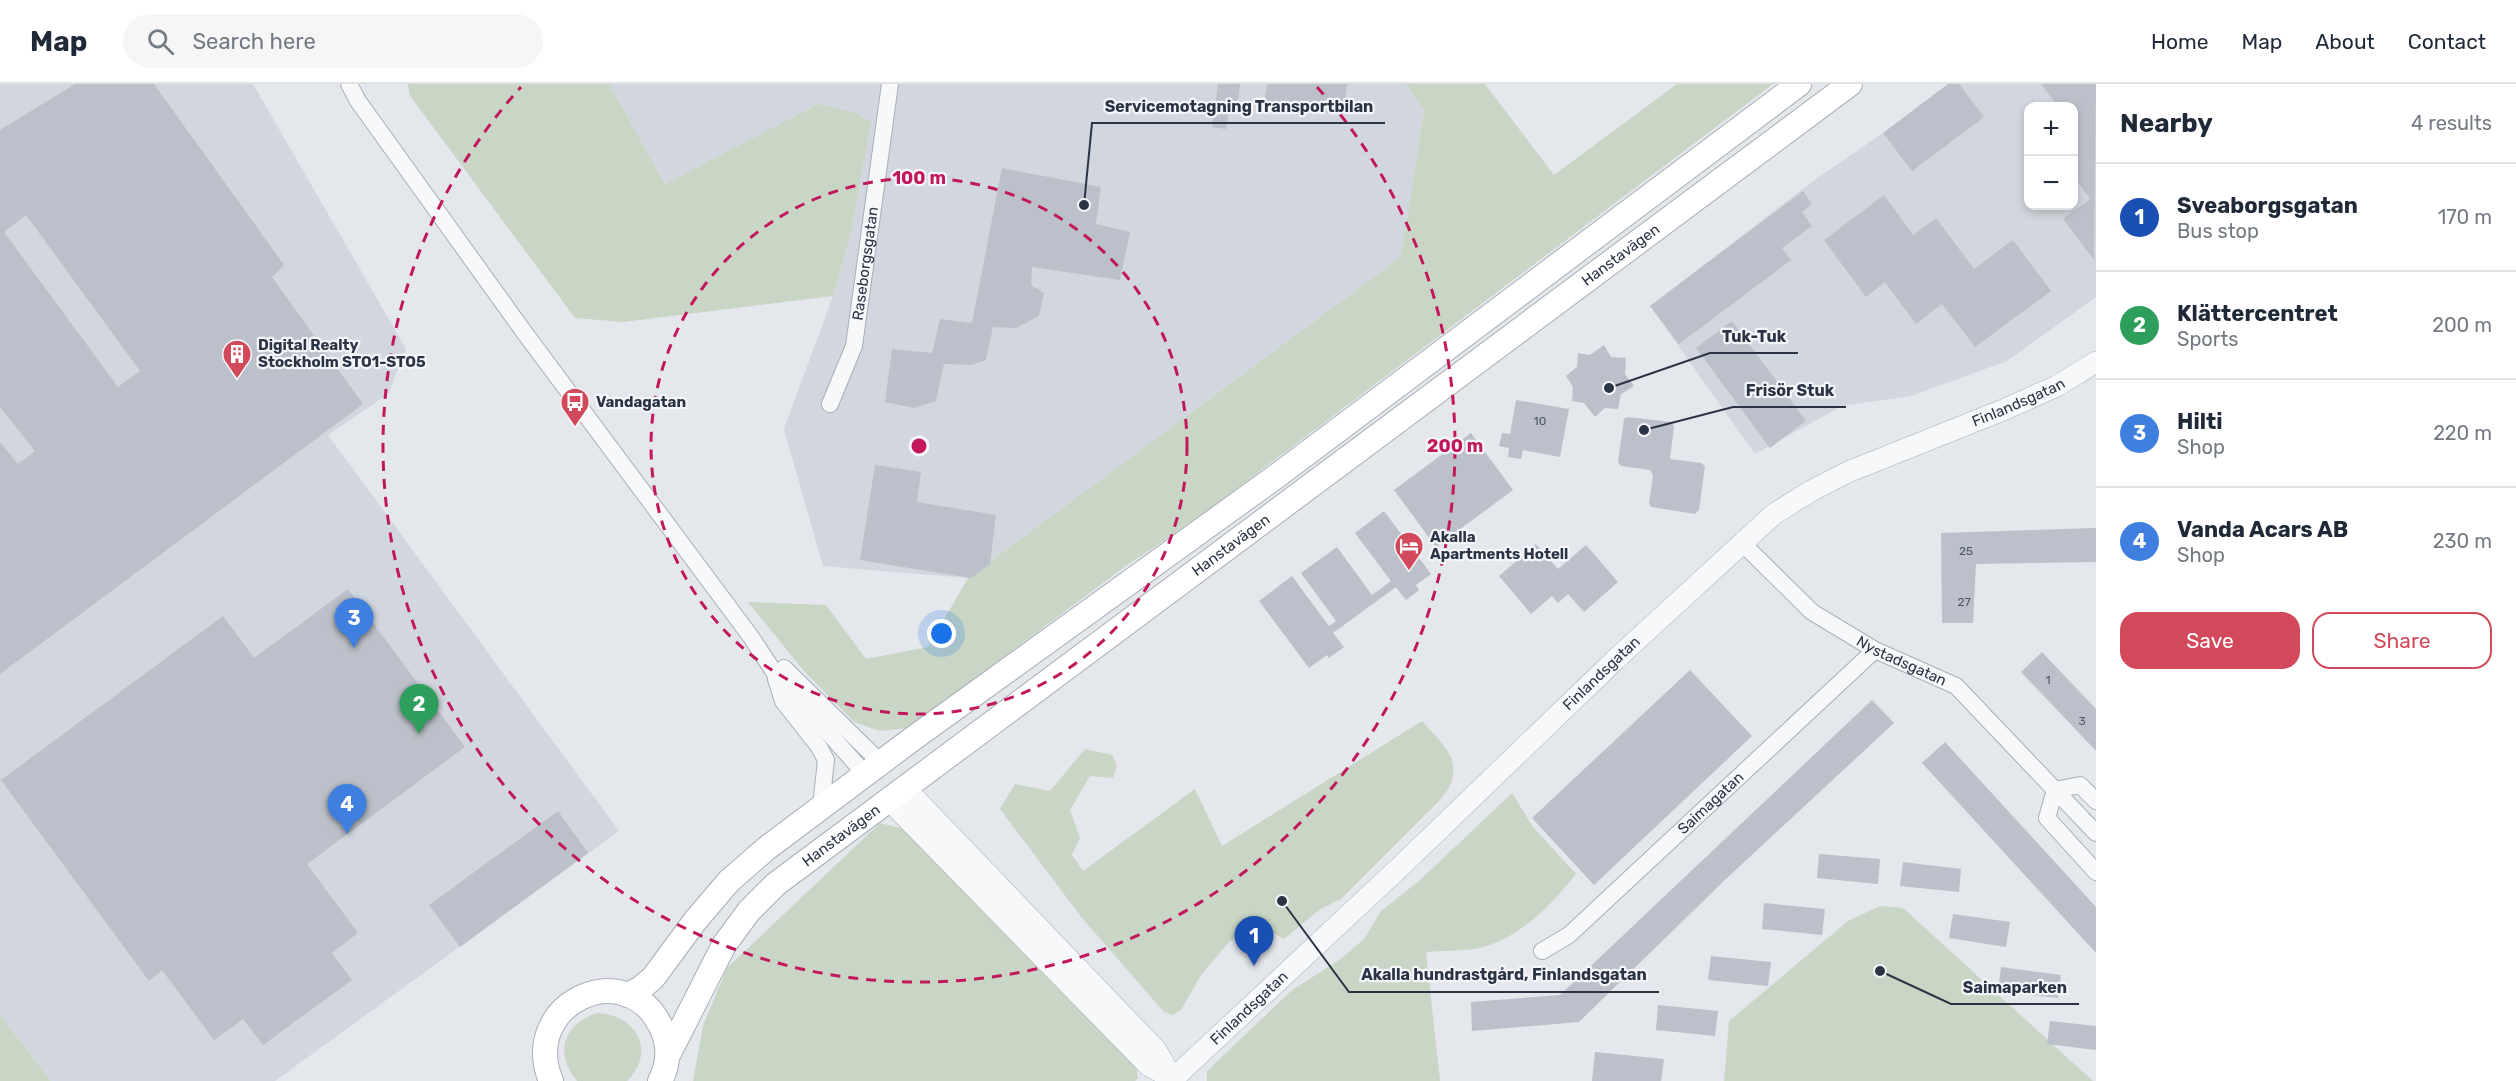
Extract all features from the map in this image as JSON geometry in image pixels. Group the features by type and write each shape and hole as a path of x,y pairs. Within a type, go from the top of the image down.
{"main road":[{"name":"Hanstavägen","path":"628,995 641,988 652,978 729,881 818,810 1278,475 1798,84"},
{"name":"Hanstavägen","path":"660,1081 665,1071 668,1055 685,1017 724,945 749,911 776,884 1850,84"},
{"path":"873,769 896,793"},
{"path":"551,1081 544,1055 552,1024 562,1010 576,999 593,993 610,991 628,995 644,1005 657,1018 665,1036 668,1055"},
{"path":"673,1081 685,1017"}],"street":[{"path":"349,84 358,101 518,324 751,637 774,672 873,769"},
{"name":"Raseborgsgatan","path":"830,404 854,346 890,84"},
{"name":"Finlandsgatan","path":"1173,1080 1774,514 1848,472 2036,396 2096,362"},
{"name":"Nystadsgatan","path":"1742,542 1812,612 1875,650 1956,686 2096,833"},
{"path":"751,637 873,769"},
{"name":"Saimagatan","path":"1542,951 1569,935 1875,650"},
{"path":"774,672 783,701 819,747 826,760 822,797 818,810"},
{"path":"2096,801 2080,785 2055,790 2047,818 2096,872"},
{"path":"896,793 1148,1065 1173,1080"}],"shaded area":[{"path":"0,84 253,84 406,349 388,394 328,435 619,831 275,1081 51,1081 0,1015"},
{"path":"609,84 1406,84 1424,110 1401,257 968,578 823,566 784,429 833,296 850,237 871,122 857,113 818,104 665,184"},
{"path":"1948,84 2096,84 2096,297 2007,361 1911,396 1842,406 1755,454 1650,306 1816,179 1886,131"}],"green space":[{"path":"408,84 609,84 665,184 818,104 857,113 871,122 850,237 833,296 623,322 575,318 410,96"},
{"path":"1406,84 1485,84 1554,175 1677,84 1773,84 1199,517 1123,568 908,728 880,731 854,722 804,671 748,602 826,605 866,659 928,647 968,578 1401,257 1424,110"},
{"path":"1422,721 1451,758 1453,777 1449,788 1440,800 1341,899 1319,910 1284,939 1268,930 1254,929 1230,941 1201,975 1181,1010 1173,1015 1164,1012 1082,918 1000,809 1015,784 1050,791 1085,749 1112,755 1117,766 1113,778 1090,776 1070,810 1080,838 1072,855 1083,871 1195,789 1222,846"},
{"path":"1512,793 1533,827 1576,874 1537,916 1501,940 1473,949 1426,952 1440,1081 1207,1081 1207,1071 1291,991 1342,958 1364,939 1381,911 1420,880"},
{"path":"880,823 903,829 1135,1061 1138,1078 1135,1081 693,1081 703,1026 727,968"},
{"path":"1880,906 1903,908 2093,1081 1724,1081 1729,1021 1848,921"},
{"path":"597,1013 611,1015 622,1020 632,1027 638,1036 641,1047 640,1058 636,1070 627,1081 577,1081 570,1070 564,1050 570,1032 576,1024"},
{"path":"0,1015 51,1081 0,1081"}],"building":[{"name":"Digital Realty Stockholm STO1-STO5","path":"75,84 154,84 284,265 272,277 363,404 0,674 0,442 18,464 35,451 0,407 0,130","holes":["26,215 140,371 118,387 4,232"]},
{"path":"1218,84 1240,84 1237,108 1230,106 1226,129 1212,127"},
{"path":"1267,84 1347,84 1343,115 1264,104"},
{"path":"1948,84 1959,84 1984,117 1912,171 1883,133"},
{"path":"2041,84 2096,84 2094,260 2063,219 2090,199 2078,182 2078,102 2055,102"},
{"path":"1002,168 1101,187 1096,224 1130,232 1120,280 1032,267 1031,285 1044,293 1039,316 1016,328 993,327 986,360 972,365 944,364 936,401 914,408 885,402 892,349 932,353 940,319 972,323"},
{"path":"1803,191 1812,204 1802,212 1812,226 1782,248 1791,260 1679,344 1650,306"},
{"path":"1884,195 1913,235 1936,218 1974,269 2013,240 2051,291 1975,347 1942,304 1916,324 1885,282 1866,297 1824,240"},
{"path":"1732,321 1806,421 1770,448 1696,348"},
{"path":"1604,345 1611,357 1626,358 1625,374 1634,386 1621,394 1618,409 1605,408 1595,417 1584,403 1572,401 1573,387 1566,376 1577,367 1578,353 1590,355"},
{"path":"1516,400 1569,409 1560,457 1523,450 1521,459 1508,457 1509,448 1499,446 1502,433 1510,434"},
{"path":"1627,417 1671,422 1674,426 1670,459 1701,463 1705,466 1699,510 1695,514 1651,507 1649,503 1653,475 1650,470 1621,466 1618,462 1624,419"},
{"path":"1471,433 1513,490 1436,547 1394,490"},
{"path":"875,465 921,472 917,502 996,515 990,564 971,578 860,560"},
{"path":"1384,511 1431,574 1416,585 1419,590 1406,600 1396,587 1333,633 1344,647 1329,658 1327,655 1309,668 1259,601 1292,576 1329,626 1336,621 1301,573 1337,547 1372,595 1391,581 1355,533"},
{"path":"2096,528 2096,562 1976,564 1973,623 1942,623 1941,533"},
{"path":"1536,544 1558,569 1586,545 1618,582 1584,612 1568,594 1558,603 1552,596 1531,614 1499,576"},
{"path":"348,589 465,747 307,864 358,933 332,953 352,980 263,1045 243,1019 214,1040 162,970 149,981 1,780 223,616 254,658"},
{"path":"2042,652 2096,709 2096,751 2021,672"},
{"path":"1690,670 1752,736 1594,885 1532,818"},
{"path":"1872,700 1894,723 1727,878 1579,1022 1472,1031 1471,1002 1560,995"},
{"path":"1945,742 2096,907 2096,953 1922,763"},
{"path":"558,811 588,853 460,947 429,905"},
{"path":"1819,854 1880,859 1878,884 1817,878"},
{"path":"1903,862 1961,869 1959,892 1900,886"},
{"path":"1764,903 1825,909 1822,935 1762,929"},
{"path":"1953,914 2010,922 2006,947 1949,938"},
{"path":"1711,956 1771,962 1768,986 1708,980"},
{"path":"2001,967 2061,975 2058,998 1998,991"},
{"path":"1658,1005 1718,1011 1715,1036 1656,1030"},
{"path":"2050,1021 2096,1026 2096,1050 2047,1044"},
{"path":"1595,1052 1664,1059 1661,1081 1592,1081"}],"place":[{"name":"Servicemotagning Transportbilan","path":"1084,205"},
{"name":"Digital Realty Stockholm STO1-STO5","path":"237,380"},
{"name":"Tuk-Tuk","path":"1609,388"},
{"name":"Vandagatan","path":"575,428"},
{"name":"Frisör Stuk","path":"1644,430"},
{"name":"Akalla Apartments Hotell","path":"1409,572"},
{"name":"Hilti","path":"354,648"},
{"name":"Klättercentret","path":"419,734"},
{"name":"Vanda Acars AB","path":"347,834"},
{"name":"Akalla hundrastgård, Finlandsgatan","path":"1282,901"},
{"name":"Sveaborgsgatan","path":"1254,966"},
{"name":"Saimaparken","path":"1880,971"}]}
